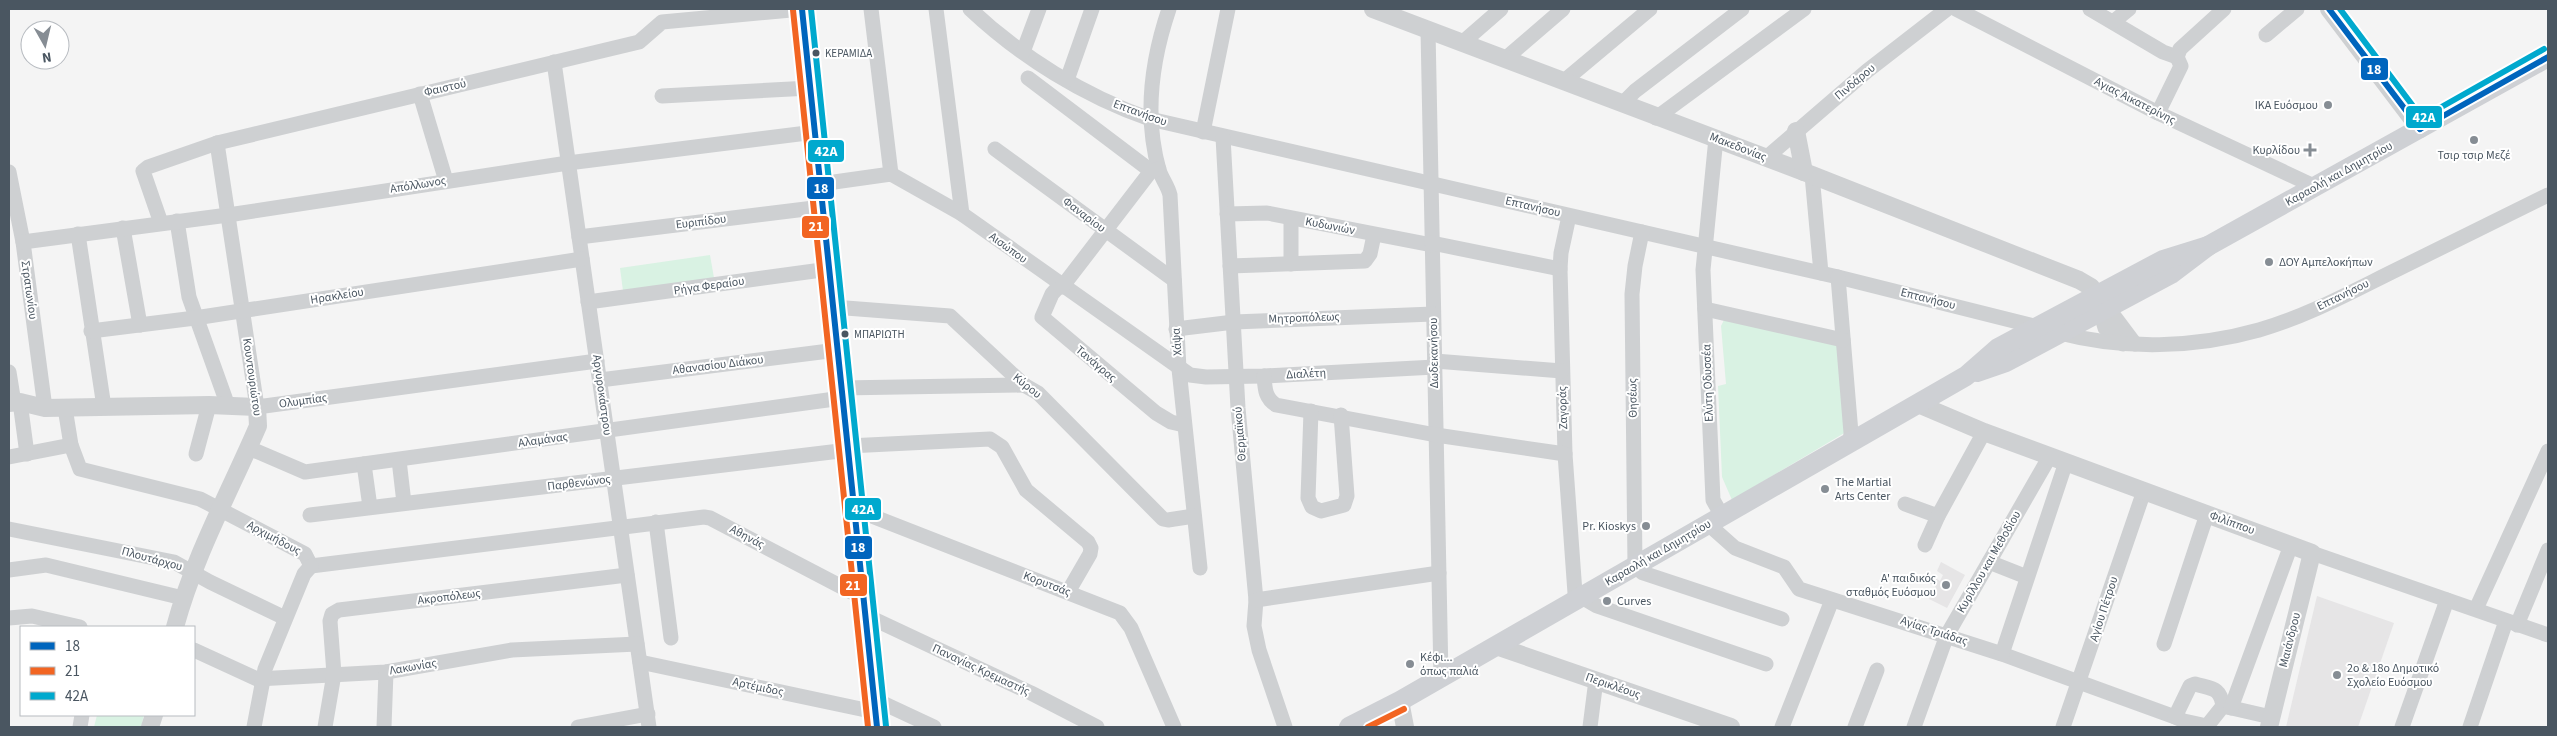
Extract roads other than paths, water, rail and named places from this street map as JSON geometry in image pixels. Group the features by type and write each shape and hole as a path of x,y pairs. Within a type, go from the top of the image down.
{"main road":[{"path":"802,9 875,713"},
{"name":"Καραολή και Δημητρίου","path":"1966,376 2006,362 2060,333 2163,260 2208,246 2548,57"},
{"name":"Καραολή και Δημητρίου","path":"1349,727 1400,701 1966,376 1998,348 2038,327 2102,305"}],"street":[{"name":"Φαιστού","path":"161,223 143,171 148,167 217,143 639,42 662,22 802,9"},
{"path":"820,184 890,174 871,9"},
{"path":"936,9 962,214"},
{"name":"Επτανήσου","path":"970,9 984,14 1023,52 1067,80 1150,119 1838,277 2091,341 2129,344 2184,343 2219,338 2278,323 2319,307 2547,198"},
{"path":"1023,52 1039,9"},
{"path":"1067,80 1092,9"},
{"name":"Χάψα","path":"1169,9 1157,50 1151,93 1150,119 1155,170 1170,195 1179,369 1200,568"},
{"path":"1203,132 1228,9"},
{"name":"Μακεδονίας","path":"1373,9 1394,12 1428,30 1623,103 1656,118 1716,138 2079,280 2091,287 2102,305"},
{"path":"1462,43 1501,9"},
{"path":"1505,59 1563,9"},
{"path":"1564,81 1650,9"},
{"path":"1623,103 1635,91 1742,9"},
{"path":"1656,118 1804,9"},
{"name":"Πινδάρου","path":"1766,158 1867,71 1947,9"},
{"name":"Αγιας Αικατερίνης","path":"1956,9 2158,113 2316,187"},
{"path":"2090,9 2163,52 2176,57 2181,66 2158,113"},
{"path":"2113,22 2129,9"},
{"path":"2176,57 2180,49 2224,9"},
{"path":"2266,35 2297,9"},
{"path":"2329,9 2420,129"},
{"name":"Δωδεκανήσου","path":"1428,30 1441,677"},
{"name":"Αργυροκάστρου","path":"554,62 648,721"},
{"path":"1028,78 1155,170"},
{"path":"662,96 810,88"},
{"path":"420,94 446,181"},
{"path":"1796,131 1808,174 1821,273"},
{"name":"Απόλλωνος","path":"23,242 228,215 568,163 815,132"},
{"name":"Θερμαϊκού","path":"1223,137 1236,377 1256,600 1254,626 1259,650 1285,727"},
{"name":"Ελύτη Οδυσσέα","path":"1715,520 1703,270 1716,138"},
{"name":"Κουντουριώτου","path":"175,626 183,598 220,509 259,424 217,143"},
{"name":"Φαναρίου","path":"995,149 1174,280"},
{"name":"Τανάγρας","path":"1155,170 1061,286 1052,294 1042,317 1156,413 1171,422 1184,426"},
{"name":"Στρατωνίου","path":"9,172 23,242 45,408"},
{"name":"Αισώπου","path":"890,174 962,214 1179,369"},
{"name":"Ευριπίδου","path":"579,237 822,207"},
{"name":"Κυδωνιών","path":"1227,214 1261,212 1560,269"},
{"name":"Ζαγοράς","path":"1569,216 1561,253 1560,269 1562,371 1572,578 1575,593 1580,598"},
{"path":"1291,219 1291,264"},
{"path":"177,221 189,297 228,406"},
{"path":"123,228 140,325"},
{"name":"Θησέως","path":"1636,566 1632,294 1642,232"},
{"path":"78,234 91,332 104,407"},
{"path":"1230,266 1365,260 1370,254 1374,234"},
{"name":"Ηρακλείου","path":"91,332 582,259"},
{"name":"Ρήγα Φεραίου","path":"588,302 829,269"},
{"path":"1838,277 1851,433 1850,443"},
{"path":"2102,305 2129,344"},
{"name":"Κύρου","path":"833,307 950,316 1024,385 1038,393 1163,519 1194,516"},
{"path":"1705,310 1843,340"},
{"name":"Μητροπόλεως","path":"1176,329 1234,322 1433,314"},
{"name":"Αθανασίου Διάκου","path":"600,380 837,350"},
{"name":"Ολυμπίας","path":"14,402 45,408 209,405 256,407 597,361"},
{"name":"Διαλέτη","path":"1179,369 1187,374 1200,377 1264,376 1435,364 1562,371"},
{"path":"9,372 14,402 27,454"},
{"path":"1264,376 1266,394 1270,401 1276,405 1341,415 1436,435 1565,454"},
{"name":"Αλαμάνας","path":"249,448 305,472 607,431 842,393 1024,385"},
{"name":"Φιλίππου","path":"1918,404 1984,432 2312,553 2476,609 2548,636"},
{"path":"196,454 209,405"},
{"name":"Αρχιμήδους","path":"65,408 71,445 77,465 83,470 195,497 306,554 311,566 620,526"},
{"path":"1311,411 1308,498 1312,507 1321,511 1344,505 1347,496 1341,415"},
{"path":"1925,545 1938,516 1984,432"},
{"name":"Παρθενώνος","path":"310,515 848,448 990,439 1002,447 1026,490 1088,542 1091,548 1090,554 1068,592"},
{"path":"9,457 71,445"},
{"path":"2476,609 2548,452"},
{"path":"2002,654 2028,577 2058,459"},
{"name":"Κυρίλλου και Μεθοδίου","path":"1914,727 1947,635 1989,562 2058,459"},
{"path":"398,460 404,504"},
{"path":"364,464 370,507"},
{"name":"Αγίου Πέτρου","path":"2063,727 2081,681 2144,491"},
{"path":"1905,504 1938,516"},
{"name":"Κορυτσάς","path":"854,509 1116,610 1126,618 1174,727"},
{"path":"2164,644 2207,514"},
{"name":"Αθηνάς","path":"620,526 710,518 864,606"},
{"name":"Αγίας Τριάδας","path":"1715,520 1735,548 1784,566 1799,589 1947,635 2081,681 2184,721 2207,726"},
{"path":"656,522 670,638"},
{"name":"Πλουτάρχου","path":"9,529 158,558 179,564 210,582 285,618"},
{"path":"2207,726 2227,707 2291,545"},
{"path":"2470,727 2512,623 2548,550"},
{"name":"Μαιάνδρου","path":"2270,722 2312,553"},
{"path":"1989,562 2028,577"},
{"path":"9,570 46,565 183,598"},
{"path":"254,727 263,679 285,618 304,574 311,566"},
{"path":"1636,566 1643,574 1782,619"},
{"path":"1256,600 1439,573"},
{"name":"Ακροπόλεως","path":"325,727 334,674 330,621 332,614 339,610 628,575"},
{"path":"1580,598 1598,606 1766,664"},
{"path":"1782,727 1832,600"},
{"path":"2402,727 2447,600"},
{"name":"Παναγίας Κρεμαστής","path":"864,606 1096,727"},
{"path":"9,618 32,616 76,626"},
{"name":"Λακωνίας","path":"195,650 253,678 263,679 386,672 512,650 637,644"},
{"name":"Περικλέους","path":"1496,646 1723,726"},
{"name":"Αρτέμιδος","path":"640,662 934,727"},
{"path":"1855,727 1877,670"},
{"path":"384,727 386,672"},
{"path":"1590,727 1596,680"},
{"path":"2175,717 2190,686 2195,684 2216,690 2227,707 2270,722"},
{"path":"1400,701 1405,727"},
{"path":"578,727 648,721"}],"place":[{"name":"ΚΕΡΑΜΙΔΑ","path":"816,53"},
{"name":"ΙΚΑ Ευόσμου","path":"2328,105"},
{"name":"Τσιρ τσιρ Μεζέ","path":"2474,140"},
{"name":"Κυρλίδου","path":"2310,150"},
{"name":"ΔΟΥ Αμπελοκήπων","path":"2269,262"},
{"name":"ΜΠΑΡΙΩΤΗ","path":"845,334"},
{"name":"The Martial Arts Center","path":"1825,489"},
{"name":"Pr. Kioskys","path":"1646,526"},
{"name":"Α' παιδικός σταθμός Ευόσμου","path":"1946,585"},
{"name":"Curves","path":"1607,601"},
{"name":"Κέφι... όπως παλιά","path":"1410,664"},
{"name":"2ο & 18ο Δημοτικό Σχολείο Ευόσμου","path":"2337,675"}]}
